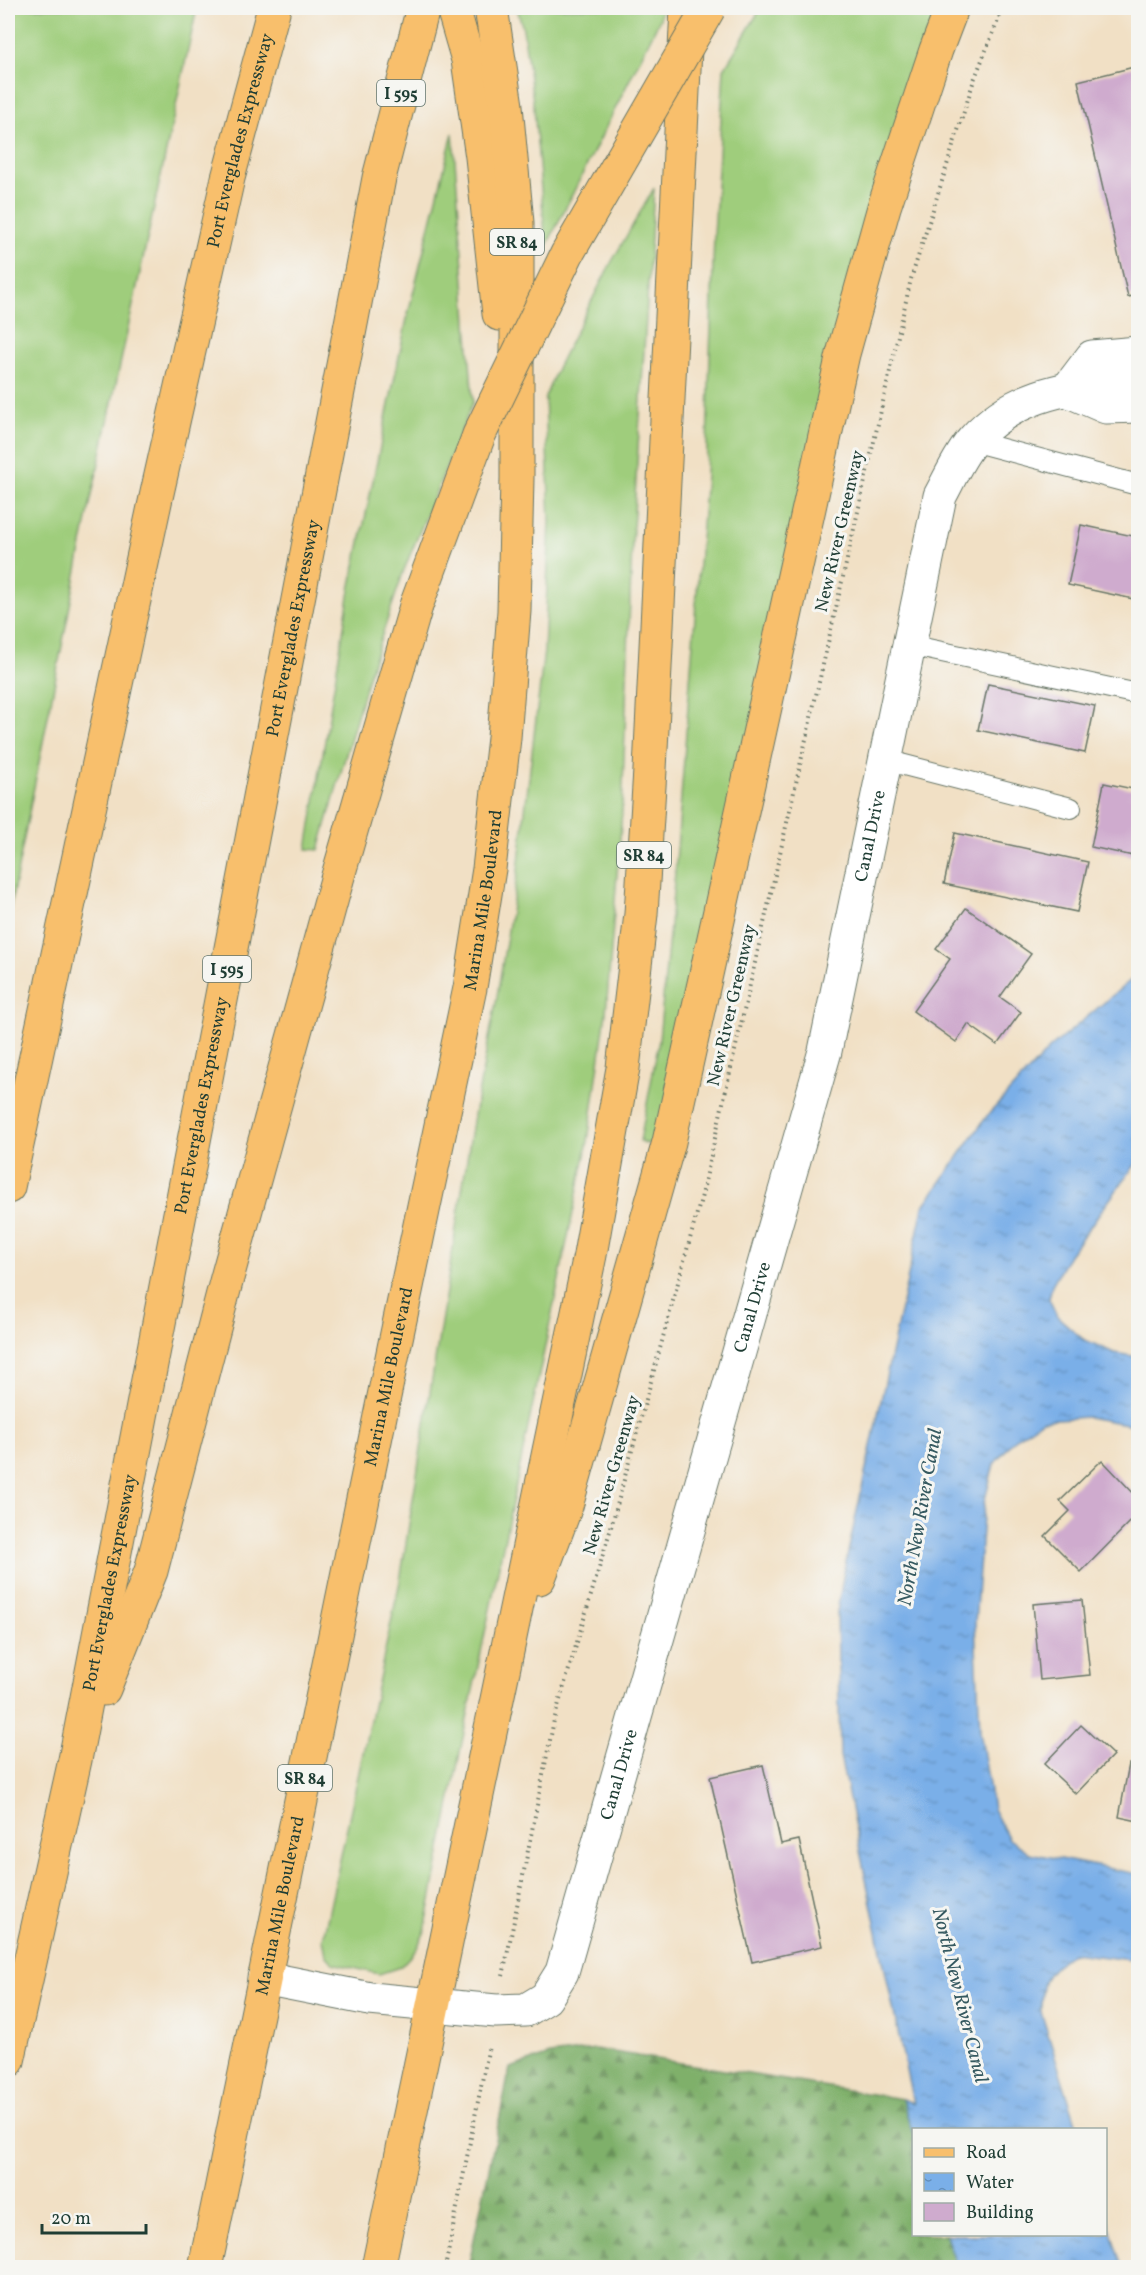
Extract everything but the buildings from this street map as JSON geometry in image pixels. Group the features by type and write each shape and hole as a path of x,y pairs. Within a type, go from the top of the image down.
{"main road":[{"name":"Port Everglades Expressway","path":"8,1187 162,469 228,178 274,8"},
{"name":"Port Everglades Expressway","path":"8,2061 75,1760 379,178 423,8"},
{"path":"453,8 468,60 482,156 517,478"},
{"name":"SR 84","path":"491,8 506,106 517,223 517,478"},
{"name":"SR 84","path":"378,2268 590,1255 623,1068 641,914 650,770 687,8"},
{"path":"75,1760 151,1571 230,1266 338,876 416,606 479,435 567,254 709,8"},
{"path":"499,1689 566,1506 669,1142 843,354 884,207 952,8"},
{"name":"Marina Mile Boulevard","path":"205,2268 396,1336 470,988 489,869 504,738 514,611 517,478"}],"street":[{"path":"1138,353 1092,357 1067,390 1106,407 1138,406"},
{"name":"Canal Drive","path":"264,1978 370,1999 496,2011 526,2010 546,1998 562,1972 825,1051 940,496 972,441 1003,412 1040,395 1138,378"}],"lane":[{"path":"972,441 1138,484"},
{"path":"909,645 1138,694"},
{"path":"885,760 1071,808"}],"path":[{"name":"New River Greenway","path":"445,2268 554,1720 610,1530 702,1195 911,279 974,80 1003,8"}],"green space":[{"path":"8,8 197,8 89,509 8,919"},
{"path":"517,8 661,8 660,19 546,247 534,108 523,29"},
{"path":"761,8 936,8 657,1147 640,1141 659,1040 676,862 706,475 714,236 724,69"},
{"path":"453,133 473,402 404,570 368,677 319,850 307,849 350,590 408,314"},
{"path":"654,188 632,545 622,812 606,1013 588,1141 460,1752 425,1931 416,1950 400,1967 379,1974 333,1963 326,1955 323,1939 400,1581 474,1115 518,870 544,651 550,521 545,397 558,366 611,263"},
{"path":"595,2049 902,2099 912,2131 912,2236 946,2236 957,2267 468,2268 510,2068 550,2055"}],"water":[{"name":"North New River Canal","path":"1138,974 1138,1161 1069,1255 1052,1285 1049,1299 1057,1316 1083,1339 1114,1353 1138,1357 1138,1426 1087,1417 1043,1420 1016,1438 994,1464 984,1503 975,1623 980,1731 993,1809 1009,1839 1029,1853 1138,1874 1138,1961 1072,1953 1046,1977 1042,1991 1041,2012 1078,2128 912,2128 912,2131 902,2099 913,2103 840,1756 837,1612 923,1207 987,1116 1050,1048"},
{"path":"1107,2218 1122,2267 957,2267 946,2236 1107,2236"}]}
